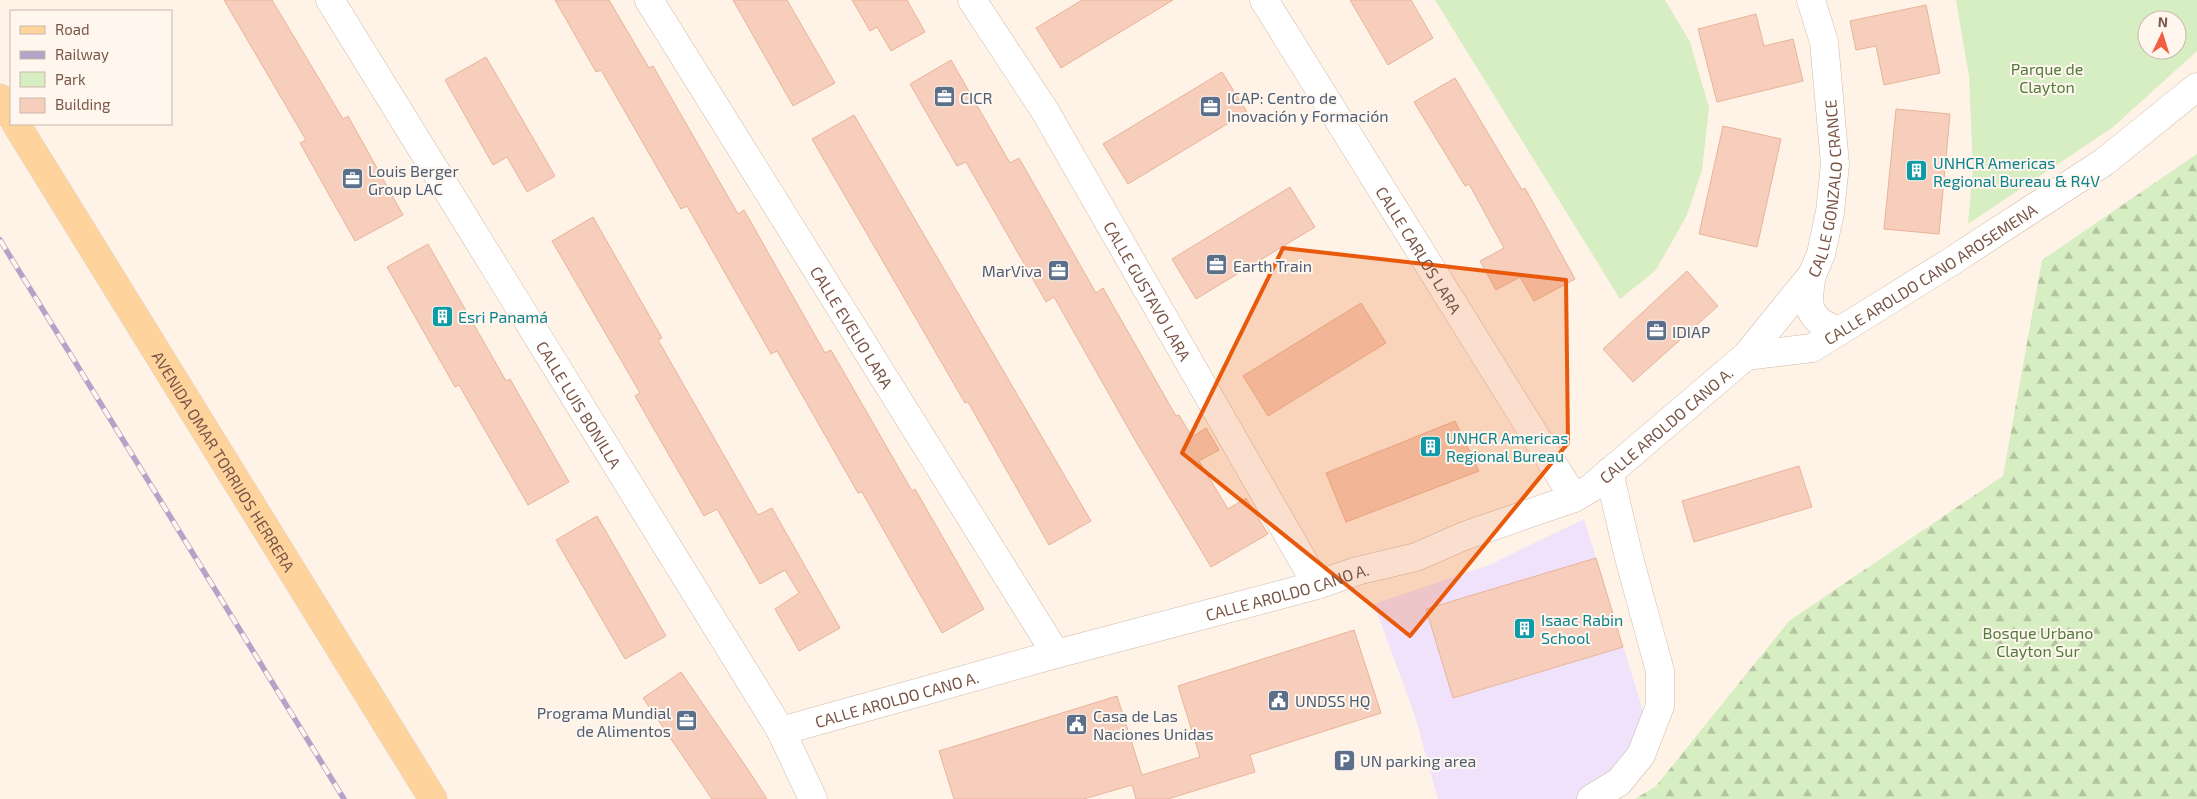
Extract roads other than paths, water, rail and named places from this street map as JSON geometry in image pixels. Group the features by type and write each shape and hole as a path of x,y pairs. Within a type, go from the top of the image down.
{"main road":[{"path":"0,98 10,114"},
{"name":"AVENIDA OMAR TORRIJOS HERRERA","path":"17,125 433,799"}],"street":[{"name":"CALLE LUIS BONILLA","path":"330,0 781,731 813,799"},
{"name":"CALLE EVELIO LARA","path":"649,0 1056,654"},
{"name":"CALLE GUSTAVO LARA","path":"972,0 1045,111 1317,585"},
{"name":"CALLE CARLOS LARA","path":"1264,0 1574,498"},
{"name":"CALLE GONZALO CRANCE","path":"1746,356 1812,275 1821,254 1830,212 1835,164 1824,42 1811,0"},
{"name":"CALLE AROLDO CANO AROSEMENA","path":"1746,356 1812,348 2104,162 2197,87"},
{"path":"1812,275 1807,299 1814,317 1823,325 1839,331"},
{"name":"CALLE AROLDO CANO A.","path":"781,731 1056,654 1317,585 1357,571 1416,557 1464,536 1574,498 1591,488 1746,356"},
{"path":"1590,799 1619,782 1641,755 1660,706 1660,671 1628,554 1609,472"}],"railway":[{"path":"0,240 344,799"}],"place":[{"name":"CICR","path":"944,97"},
{"name":"ICAP: Centro de Inovación y Formación","path":"1211,106"},
{"name":"UNHCR Americas Regional Bureau & R4V","path":"1917,171"},
{"name":"Louis Berger Group LAC","path":"352,179"},
{"name":"Earth Train","path":"1217,265"},
{"name":"MarViva","path":"1058,270"},
{"name":"Esri Panamá","path":"442,316"},
{"name":"IDIAP","path":"1656,331"},
{"name":"UNHCR Americas Regional Bureau","path":"1430,446"},
{"name":"Isaac Rabin School","path":"1525,628"},
{"name":"UNDSS HQ","path":"1279,700"},
{"name":"Programa Mundial de Alimentos","path":"687,721"},
{"name":"Casa de Las Naciones Unidas","path":"1077,724"},
{"name":"UN parking area","path":"1344,760"}],"park label":[{"name":"Parque de Clayton","path":"2047,77"},
{"name":"Bosque Urbano Clayton Sur","path":"2038,641"}]}
